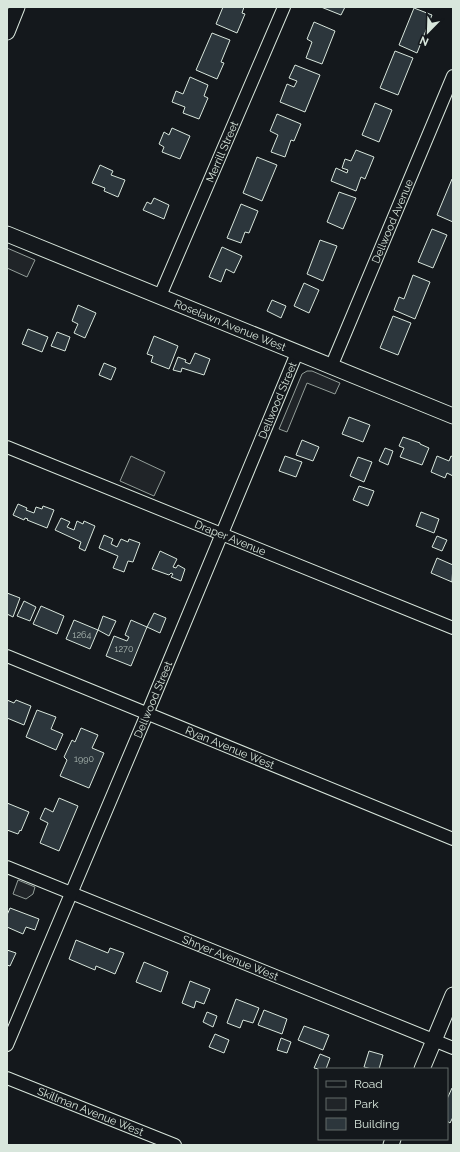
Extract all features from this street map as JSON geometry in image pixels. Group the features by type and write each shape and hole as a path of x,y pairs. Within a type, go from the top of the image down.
{"street":[{"path":"8,26 17,7"},
{"name":"Merrill Street","path":"160,296 284,7"},
{"name":"Dellwood Avenue","path":"331,366 453,76"},
{"name":"Roselawn Avenue West","path":"7,234 453,416"},
{"name":"Dellwood Street","path":"7,1045 297,353"},
{"name":"Draper Avenue","path":"7,447 453,628"},
{"name":"Ryan Avenue West","path":"7,656 453,839"},
{"name":"Shryer Avenue West","path":"7,867 453,1048"},
{"path":"422,1068 453,995"},
{"name":"Skillman Avenue West","path":"7,1078 175,1145"}],"green space":[{"path":"7,248 35,260 27,277 7,268"},
{"path":"307,371 312,371 340,383 335,394 307,383 287,432 279,429 302,374"},
{"path":"131,456 165,472 154,496 120,481"},
{"path":"18,880 35,887 33,894 26,899 13,894"}],"building":[{"path":"223,7 244,7 242,13 245,14 237,33 216,24"},
{"path":"321,7 345,7 341,15"},
{"path":"414,8 432,15 417,53 399,45"},
{"path":"314,22 335,31 322,64 306,58 312,42 307,39"},
{"path":"212,33 230,40 221,62 224,63 217,79 196,70"},
{"path":"395,51 413,58 398,95 380,88"},
{"path":"295,65 320,75 305,112 280,102 287,84 294,87 297,81 289,78"},
{"path":"190,77 208,85 204,96 208,98 199,119 183,113 185,107 172,102 176,91 183,94"},
{"path":"375,103 392,110 379,142 362,135"},
{"path":"277,114 301,124 294,141 291,140 285,157 271,152 278,135 270,131"},
{"path":"172,128 190,136 180,159 162,152 164,147 159,144 164,132 169,135"},
{"path":"356,150 374,157 365,179 361,177 356,191 331,181 336,168 347,173 348,170 342,168 345,159 351,161"},
{"path":"257,157 277,165 262,201 243,193"},
{"path":"100,165 113,171 111,175 125,180 118,197 104,191 105,188 92,183"},
{"path":"453,179 453,222 437,215"},
{"path":"339,192 356,198 343,229 327,222"},
{"path":"154,198 169,205 164,219 143,210 147,202 151,204"},
{"path":"241,204 258,211 249,233 245,232 241,243 227,238"},
{"path":"432,229 447,235 433,268 418,262"},
{"path":"320,240 337,246 323,281 307,274"},
{"path":"222,247 242,256 234,273 226,269 221,282 209,277"},
{"path":"413,275 430,282 415,319 394,310 399,297 404,299"},
{"path":"304,283 319,290 309,313 294,306"},
{"path":"272,300 286,306 281,318 267,311"},
{"path":"78,305 96,313 85,338 74,333 78,324 72,321"},
{"path":"393,316 411,323 398,355 380,348"},
{"path":"28,329 48,337 42,352 22,344"},
{"path":"57,332 70,337 65,351 51,346"},
{"path":"154,336 178,346 169,369 151,362 153,356 147,354"},
{"path":"195,353 210,359 204,375 182,368 181,372 173,370 178,357 186,360 185,362 190,364"},
{"path":"104,363 116,368 111,380 99,375"},
{"path":"349,417 370,425 363,442 342,434"},
{"path":"403,437 429,448 422,465 400,457 404,448 399,446"},
{"path":"302,440 319,447 313,461 296,455"},
{"path":"385,448 393,451 388,465 379,461"},
{"path":"285,456 302,462 296,477 279,471"},
{"path":"437,456 449,461 451,456 453,457 453,476 447,473 445,478 431,472"},
{"path":"358,457 372,462 364,482 350,476"},
{"path":"359,486 374,491 368,506 353,500"},
{"path":"18,504 27,508 26,510 34,513 36,507 42,509 43,506 54,510 47,528 27,520 28,519 25,518 24,520 13,515"},
{"path":"421,512 439,519 434,533 416,526"},
{"path":"61,518 70,522 67,527 74,530 77,521 83,524 84,521 95,526 85,551 79,548 81,542 55,530"},
{"path":"104,535 113,539 111,544 117,547 121,539 128,542 129,539 140,543 133,562 128,561 124,572 113,568 118,556 99,548"},
{"path":"437,536 447,540 442,551 432,547"},
{"path":"160,551 177,559 173,567 176,568 178,565 185,569 181,581 171,577 173,574 171,573 169,575 152,569"},
{"path":"437,558 453,565 452,582 431,573"},
{"path":"7,593 20,598 13,617 7,614"},
{"path":"24,601 36,607 30,621 17,616"},
{"path":"41,606 64,616 57,634 33,624"},
{"path":"154,613 166,618 160,633 147,627"},
{"path":"103,616 116,621 109,636 98,630"},
{"path":"74,620 98,630 90,649 66,639"},
{"path":"131,620 147,627 131,666 106,656 114,636 127,641 129,637 125,635"},
{"path":"7,700 14,703 16,700 31,706 24,725 7,718"},
{"path":"37,710 56,717 51,729 63,734 56,750 26,737"},
{"path":"81,728 98,735 92,748 104,753 89,788 60,776 67,760 64,757 72,740 75,742"},
{"path":"59,798 78,806 59,851 40,843 48,823 40,819 45,808 53,812"},
{"path":"7,803 29,812 21,831 20,830 18,834 7,830"},
{"path":"10,908 39,919 35,930 26,927 23,934 7,927 7,915"},
{"path":"76,940 108,953 110,948 124,953 115,974 96,966 95,970 69,959"},
{"path":"7,950 16,953 10,966 7,965"},
{"path":"144,962 168,972 161,992 136,982"},
{"path":"190,981 210,989 204,1004 196,1001 194,1008 182,1003"},
{"path":"236,999 259,1008 253,1023 243,1020 240,1028 227,1023"},
{"path":"264,1010 287,1019 282,1034 258,1025"},
{"path":"207,1012 217,1016 213,1027 203,1022"},
{"path":"304,1026 329,1035 323,1050 298,1040"},
{"path":"215,1034 229,1040 224,1053 209,1047"},
{"path":"281,1038 291,1042 287,1053 277,1050"},
{"path":"369,1051 383,1055 379,1068 364,1067"},
{"path":"320,1054 330,1058 326,1068 314,1068"},
{"path":"453,1088 453,1117 450,1123 448,1122 448,1097"}]}
